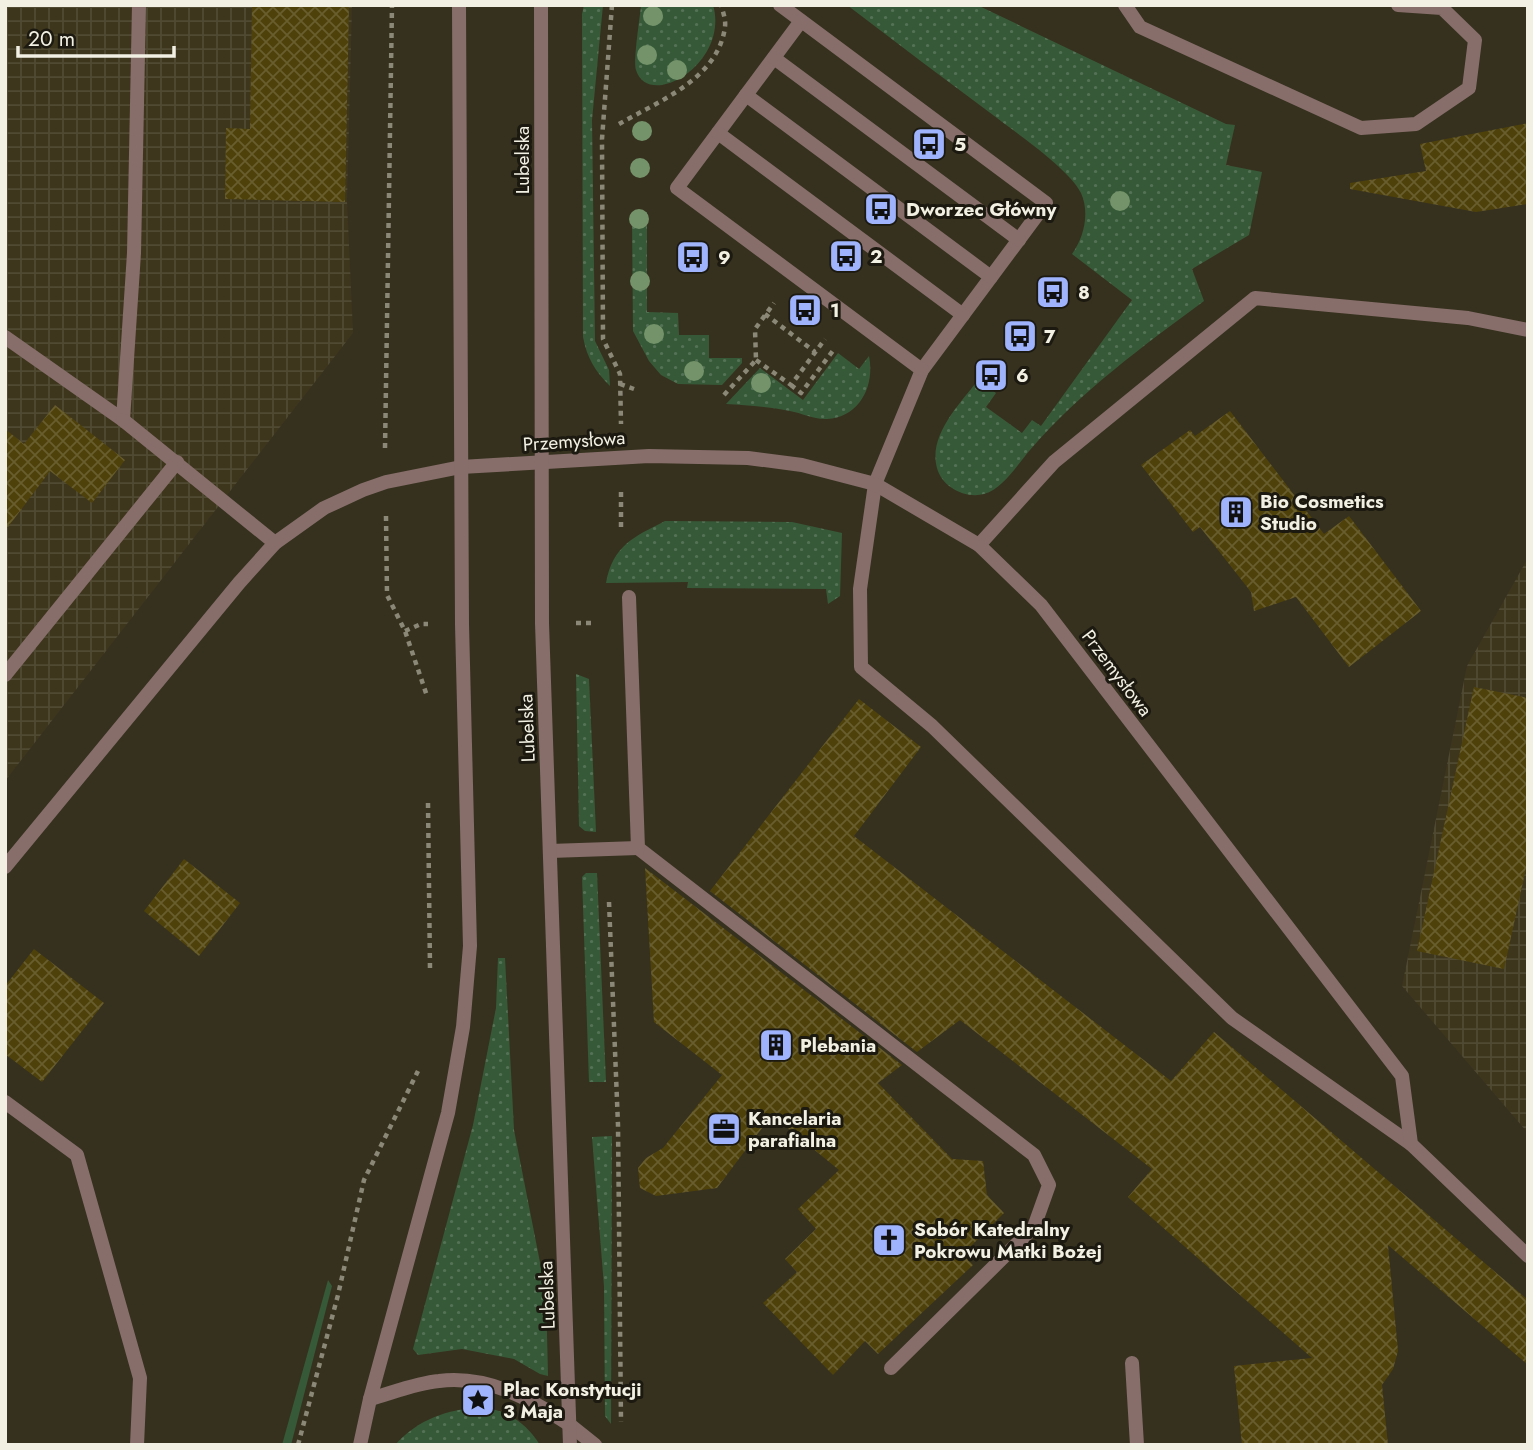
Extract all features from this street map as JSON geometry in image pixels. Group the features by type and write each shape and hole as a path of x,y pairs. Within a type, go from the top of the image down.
{"street":[{"path":"123,420 134,253 139,5"},
{"path":"360,1445 370,1399 448,1113 463,1027 470,946 463,669 459,5"},
{"name":"Lubelska","path":"541,5 542,624 570,1425"},
{"path":"780,5 1046,202 922,370 875,484 860,589 862,667 932,726 1232,1018 1412,1144 1528,1255"},
{"path":"1125,5 1140,27 1361,128 1416,124 1469,88 1475,40 1442,8 1398,5"},
{"path":"801,21 677,188 922,370"},
{"path":"774,58 1019,240"},
{"path":"746,95 991,277"},
{"path":"718,133 963,315"},
{"path":"979,545 1054,462 1255,298 1468,318 1528,330"},
{"path":"5,337 123,420 275,543"},
{"name":"Przemysłowa","path":"461,467 649,456 748,458 802,465 875,484 979,545 1041,606 1402,1076 1412,1144"},
{"path":"5,675 177,462"},
{"path":"5,867 275,543 324,508 363,490 415,475 461,467"},
{"path":"629,597 638,848"},
{"path":"550,851 638,848 1034,1155 1049,1185 1034,1227 891,1368"},
{"path":"5,1102 77,1155 141,1378 137,1445"},
{"path":"1132,1363 1137,1445"},
{"path":"370,1399 439,1381 485,1382 536,1402 595,1445"},
{"path":"570,1425 570,1445"}],"path":[{"path":"385,419 392,5"},
{"path":"612,5 602,139 604,339 620,374 620,396"},
{"path":"619,124 687,85 713,61 726,26 721,5"},
{"path":"724,395 756,360 755,329 765,314 816,352 791,385"},
{"path":"756,360 802,393 841,340"},
{"path":"620,384 634,388"},
{"path":"621,529 622,511"},
{"path":"387,595 405,631 427,698"},
{"path":"572,623 597,623"},
{"path":"405,631 421,624"},
{"path":"428,792 430,981"},
{"path":"609,902 618,1125 621,1435"},
{"path":"298,1445 338,1295 364,1180 419,1068"}],"shaded area":[{"path":"5,5 352,5 347,201 353,333 5,781"},
{"path":"1528,558 1528,1133 1402,986 1467,666"}],"green space":[{"path":"584,5 603,5 592,120 595,341 609,370 610,386 592,364 583,337"},
{"path":"641,5 713,5 715,26 710,45 700,62 686,75 671,83 656,85 644,81 636,70"},
{"path":"847,5 977,5 1226,124 1235,125 1226,165 1262,172 1249,235 1192,269 1204,301 1091,389 1049,429 1003,482 984,494 969,495 955,490 944,481 937,468 937,444 955,410 978,380 996,393 986,407 1022,433 1032,420 1041,426 1132,300 1072,254 1080,240 1085,209 1081,193 1066,174 1030,143"},
{"path":"637,212 647,212 647,312 678,313 679,335 709,335 709,358 742,358 742,363 722,385 678,384 661,375 649,361 633,331 632,219"},
{"path":"838,353 859,369 869,356 870,367 870,378 863,398 839,417 822,419 758,406 726,404 760,368 803,400"},
{"path":"665,521 792,522 842,533 840,596 828,604 826,589 687,588 688,582 606,583 614,560 626,544"},
{"path":"576,674 589,679 596,832 585,831 579,826"},
{"path":"586,873 597,873 606,1082 589,1082 582,877"},
{"path":"498,958 505,958 514,1130 546,1293 548,1376 514,1359 462,1349 418,1355 413,1349 473,1125 496,1008"},
{"path":"612,1136 611,1424 605,1416 604,1286 592,1137"},
{"path":"328,1280 332,1286 291,1445 282,1445"},
{"path":"483,1407 516,1419 540,1445 395,1445 414,1428 434,1417"}],"building":[{"path":"252,5 349,5 345,202 225,199 226,128 250,129"},
{"path":"1528,123 1528,204 1476,212 1350,189 1350,183 1426,171 1420,144"},
{"path":"55,405 125,460 92,503 50,471 5,531 5,429 24,444"},
{"path":"1230,411 1324,534 1349,516 1421,611 1349,667 1296,597 1254,611 1251,592 1200,527 1193,532 1141,465 1190,430 1195,436"},
{"path":"1474,687 1528,698 1528,859 1504,969 1417,951"},
{"path":"859,699 921,747 854,836 1171,1081 1214,1032 1528,1300 1528,1365 1388,1245 1398,1351 1393,1369 1382,1385 1388,1445 1242,1445 1234,1366 1312,1358 1128,1197 1152,1169 960,1020 917,1052 710,891"},
{"path":"184,859 240,903 199,956 144,911"},
{"path":"645,868 902,1065 878,1083 952,1159 983,1161 987,1195 1004,1213 963,1254 973,1265 878,1354 865,1341 833,1375 763,1303 797,1272 785,1259 816,1229 798,1209 839,1170 772,1115 717,1188 656,1196 640,1188 638,1168 646,1158 663,1148 722,1075 654,1022"},
{"path":"34,949 104,1003 42,1082 5,1054 5,986"}],"place":[{"name":"5","path":"929,144"},
{"name":"Dworzec Główny","path":"881,209"},
{"name":"2","path":"846,256"},
{"name":"9","path":"693,257"},
{"name":"8","path":"1053,292"},
{"name":"1","path":"805,310"},
{"name":"7","path":"1020,336"},
{"name":"6","path":"991,375"},
{"name":"Bio Cosmetics Studio","path":"1236,512"},
{"name":"Plebania","path":"776,1045"},
{"name":"Kancelaria parafialna","path":"724,1129"},
{"name":"Sobór Katedralny Pokrowu Matki Bożej","path":"889,1240"},
{"name":"Plac Konstytucji 3 Maja","path":"478,1400"}]}
